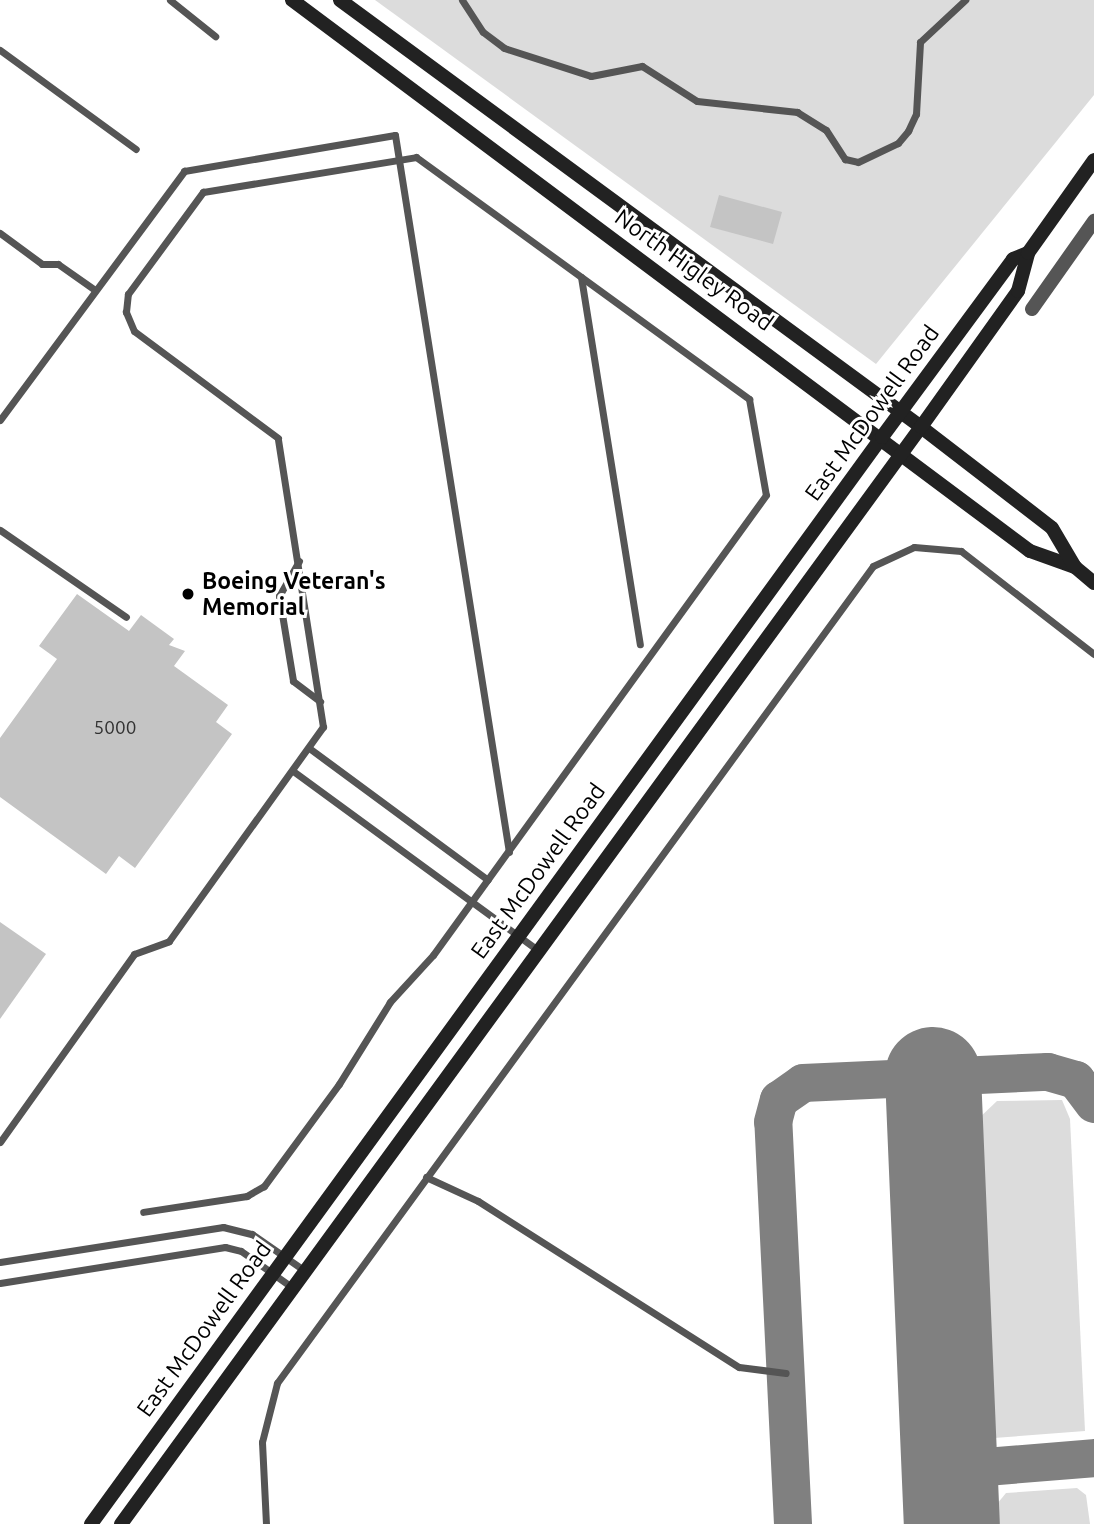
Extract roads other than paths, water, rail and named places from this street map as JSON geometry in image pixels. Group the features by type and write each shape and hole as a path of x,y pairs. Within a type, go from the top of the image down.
{"main road":[{"name":"North Higley Road","path":"292,0 903,452 1030,551 1075,567"},
{"name":"North Higley Road","path":"340,0 921,427 1052,528 1075,567 1094,583"},
{"name":"East McDowell Road","path":"121,1524 921,427 1018,291 1028,253 1094,160"},
{"name":"East McDowell Road","path":"91,1524 900,412 1013,259 1028,253"}],"street":[{"path":"1032,309 1094,222"}],"lane":[{"path":"170,0 215,36"},
{"path":"462,0 483,32 504,48 591,76 642,66 697,101 797,112 826,130 845,159 858,162 898,143 908,131 916,114 920,42 965,0"},
{"path":"0,50 136,149"},
{"path":"0,420 189,168 395,135 509,852"},
{"path":"0,1142 134,954 169,941 323,727 278,438 134,331 126,312 128,294 203,192 416,157 749,399 766,495 472,902 390,1002 339,1084 260,1190 143,1212"},
{"path":"0,233 42,264 58,264 95,290"},
{"path":"581,277 640,644"},
{"path":"0,530 126,617"},
{"path":"266,1524 262,1442 272,1393 426,1177 873,566 914,547 961,551 1094,654"},
{"path":"299,561 279,596 293,681 320,701"},
{"path":"310,748 488,880"},
{"path":"293,771 539,951"},
{"path":"426,1177 478,1201 739,1367 786,1373"},
{"path":"0,1262 223,1227 246,1231 306,1271"},
{"path":"0,1283 225,1247 273,1273 293,1288"}],"place":[{"name":"Boeing Veteran's Memorial","path":"188,594"}]}
